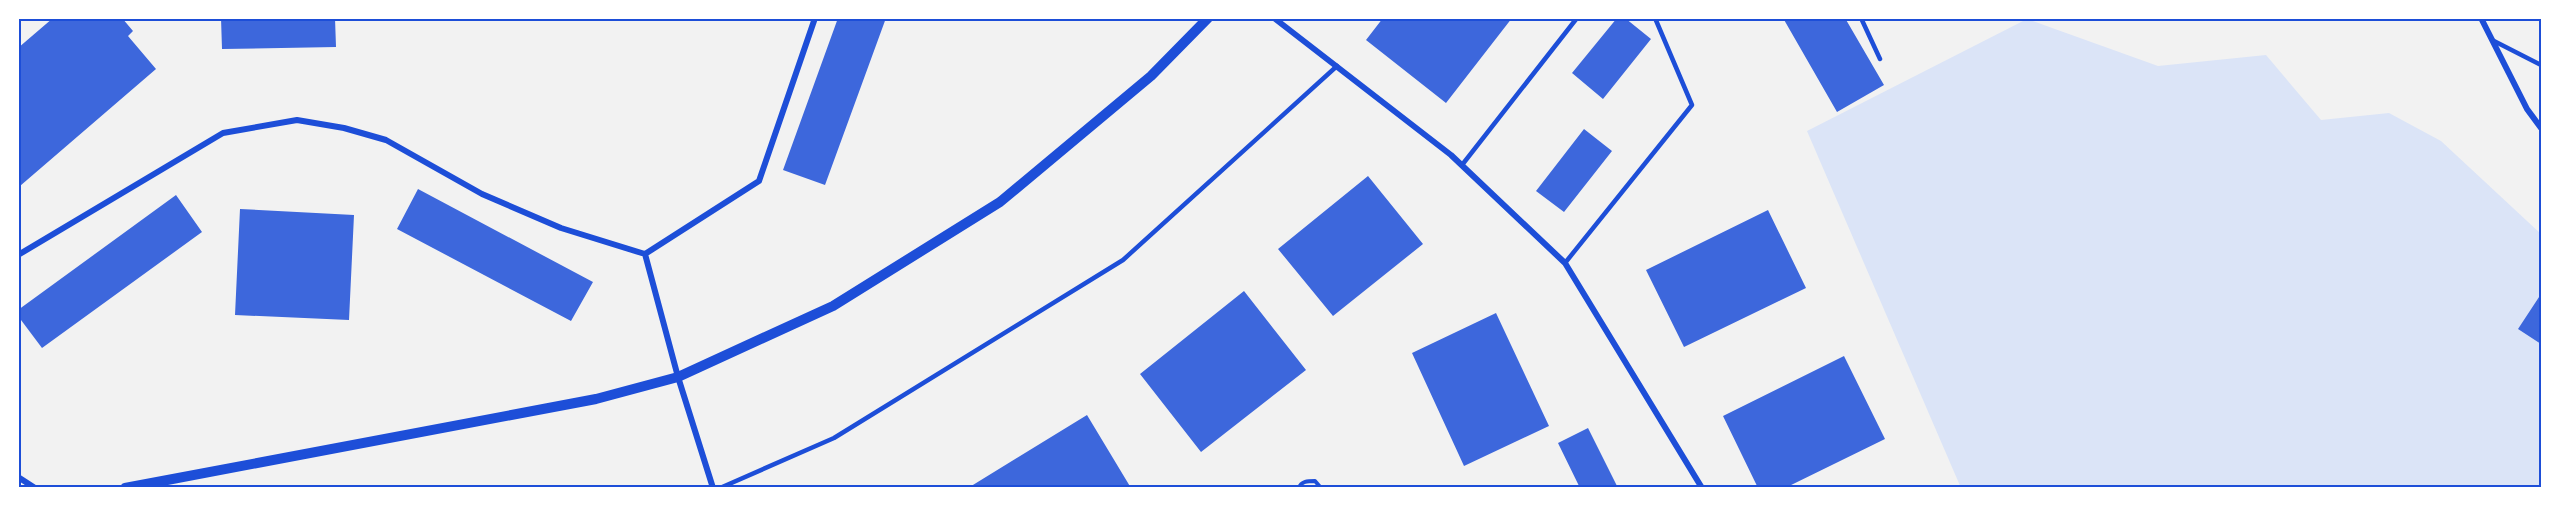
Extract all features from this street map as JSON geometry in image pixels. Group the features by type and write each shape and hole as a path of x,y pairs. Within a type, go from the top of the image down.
{"street":[{"path":"18,255 223,134 297,120 344,128 386,140 482,194 561,228 645,254 759,181 815,18"},
{"path":"125,488 158,485 596,399 678,377 833,306 1000,202 1151,76 1209,18"},
{"path":"1274,18 1462,165 1565,263 1701,488"},
{"path":"2481,18 2527,109 2541,128"},
{"path":"645,254 678,377 713,488"},
{"path":"18,477 35,488"}],"lane":[{"path":"1462,165 1577,18"},
{"path":"1565,263 1692,105 1655,18"},
{"path":"1861,18 1880,59"},
{"path":"2492,40 2541,65"},
{"path":"720,488 834,438 1123,260 1337,66"}],"path":[{"path":"1299,488 1303,483 1309,481 1315,482 1321,488"}],"shaded area":[{"path":"2027,19 2158,66 2266,55 2321,120 2389,113 2441,141 2541,234 2541,488 1961,488 1807,131"}],"building":[{"path":"53,18 122,18 133,31 128,36 156,69 20,186 18,183 18,48"},
{"path":"221,18 335,18 336,47 222,49"},
{"path":"838,18 886,18 825,185 783,170"},
{"path":"1383,18 1512,18 1446,103 1366,40"},
{"path":"1617,18 1625,18 1651,39 1603,99 1572,73"},
{"path":"1783,18 1845,18 1884,85 1837,112"},
{"path":"1584,129 1612,151 1564,212 1536,191"},
{"path":"1368,176 1423,244 1333,316 1278,249"},
{"path":"418,189 593,282 571,321 397,229"},
{"path":"176,195 202,232 42,348 18,316 18,310"},
{"path":"240,209 354,215 349,320 235,315"},
{"path":"1768,210 1806,288 1684,347 1646,270"},
{"path":"1244,291 1306,370 1201,452 1140,374"},
{"path":"2541,294 2541,344 2518,329"},
{"path":"1496,313 1549,426 1464,466 1412,353"},
{"path":"1844,356 1885,439 1785,488 1758,488 1723,416"},
{"path":"1087,415 1131,488 968,488"},
{"path":"1588,428 1618,488 1580,488 1558,443"}]}
